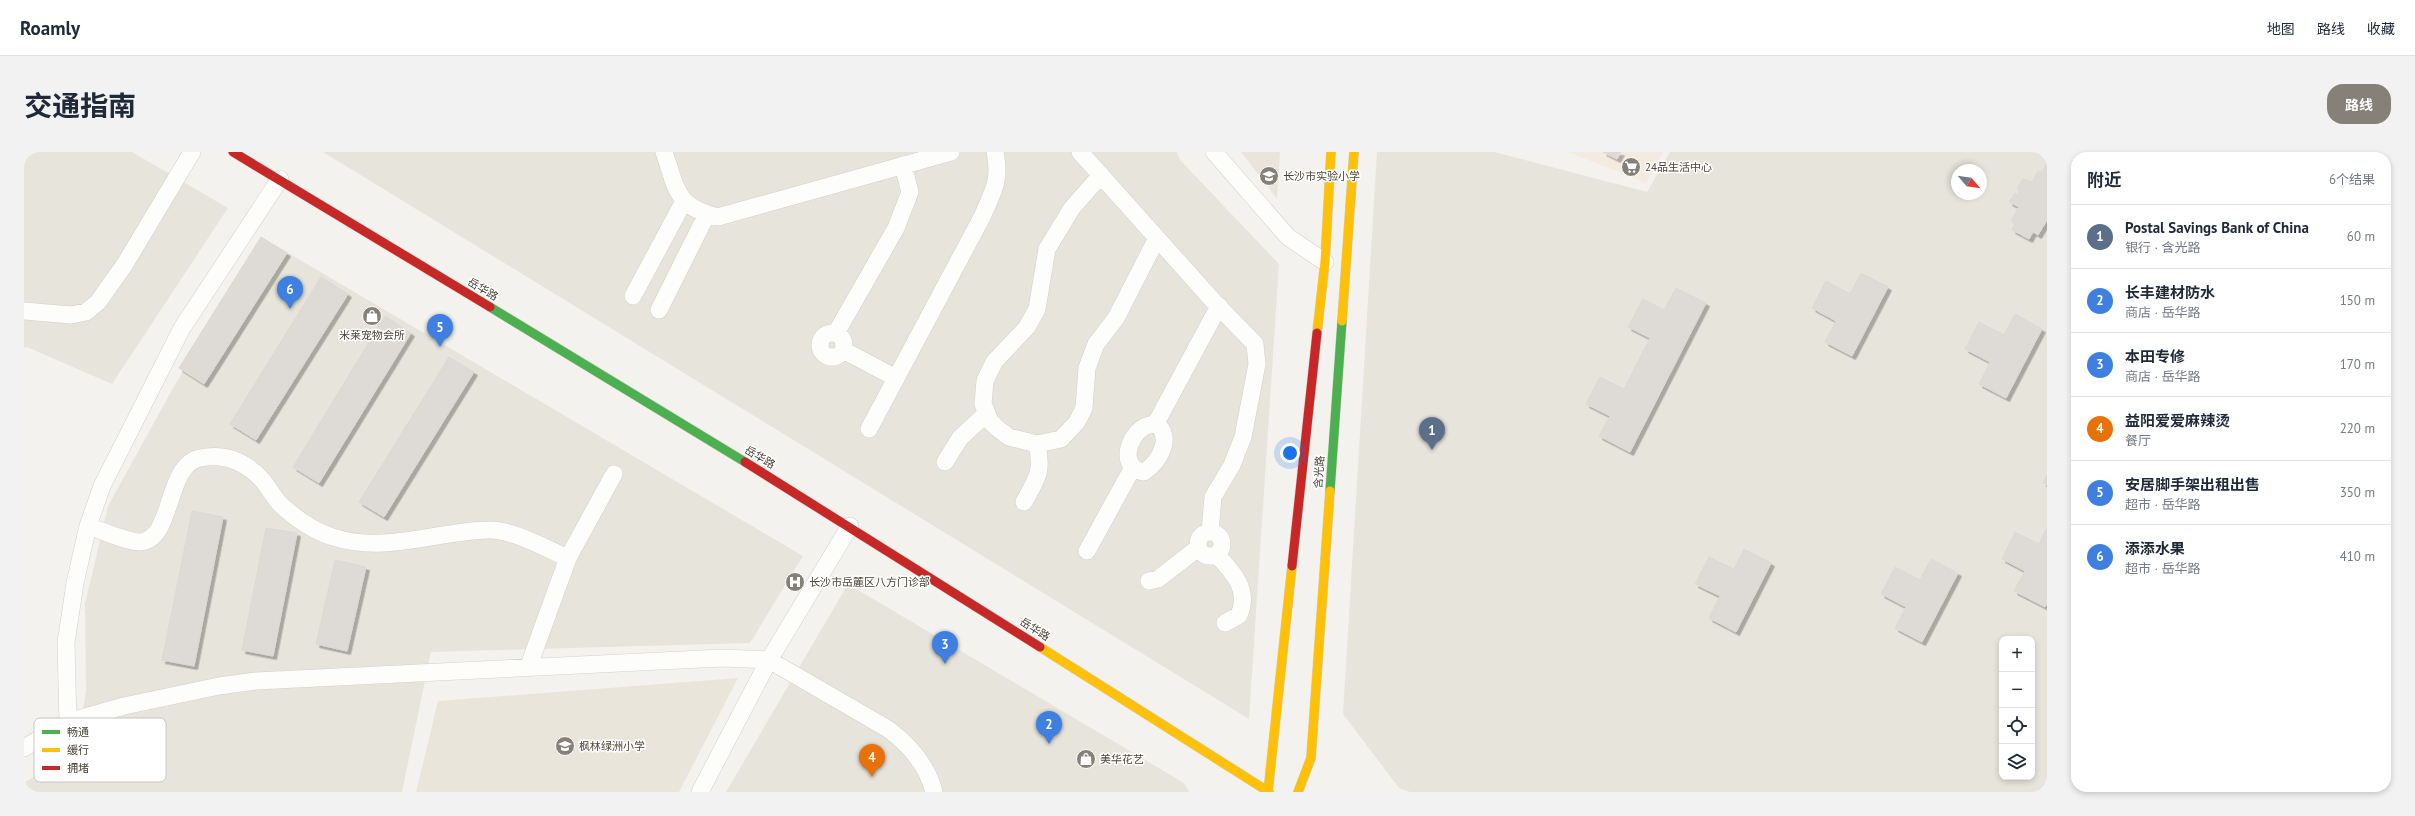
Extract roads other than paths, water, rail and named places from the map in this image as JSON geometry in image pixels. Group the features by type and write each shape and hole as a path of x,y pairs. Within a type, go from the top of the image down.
{"main road":[{"name":"岳华路","path":"232,152 280,179 850,526 1268,792"},
{"name":"含光路","path":"1268,792 1325,262 1331,152"},
{"name":"含光路","path":"1298,792 1311,758 1354,152"}],"street":[{"path":"24,311 71,316 86,312 98,302 125,264 192,152"},
{"path":"664,152 679,197 697,212 718,217 951,152"},
{"path":"869,429 982,217 997,185 999,170 995,152"},
{"path":"1080,152 1255,344 1257,364 1243,437 1232,464 1213,497 1210,532"},
{"path":"1214,152 1288,237 1325,262"},
{"path":"896,378 843,350 833,357 822,352 820,346 821,340 825,335 836,333 899,221 910,192 903,165"},
{"path":"1101,175 1072,208 1047,249 1037,309 1027,327 994,362 985,381 983,404 990,421 1009,437 1036,444 1061,439 1077,422 1084,408 1087,368 1096,344 1116,318 1157,238"},
{"path":"68,718 66,643 75,583 88,526 102,486 182,328 280,179"},
{"path":"633,296 684,201"},
{"path":"659,310 707,214"},
{"path":"1087,551 1132,469 1127,453 1134,438 1143,428 1156,423 1219,306"},
{"path":"945,462 960,438 987,413"},
{"path":"1132,469 1144,472 1155,465 1163,449 1165,436 1161,428 1156,423"},
{"path":"1024,502 1040,471 1040,461 1036,444"},
{"path":"88,526 140,542 150,538 158,529 180,475 187,463 198,458 216,456 246,464 284,507 304,524 333,537 364,544 420,540 490,529 506,533 568,558"},
{"path":"528,668 568,558 614,474"},
{"path":"700,792 769,660 850,526"},
{"path":"1210,532 1218,534 1222,541 1222,548 1217,555 1210,557 1202,554 1198,548 1198,540 1203,534 1210,532"},
{"path":"1149,581 1158,579 1198,548"},
{"path":"1217,555 1234,573 1242,589 1244,602 1239,615 1225,623"},
{"path":"82,718 124,706 219,686 256,681 722,658 769,660 888,729 905,742 928,774 934,792"},
{"path":"24,748 34,742"}],"place":[{"name":"24品生活中心","path":"1631,167"},
{"name":"长沙市实验小学","path":"1269,176"},
{"name":"添添水果","path":"290,309"},
{"name":"米莱宠物会所","path":"372,316"},
{"name":"安居脚手架出租出售","path":"440,347"},
{"name":"Postal Savings Bank of China","path":"1432,450"},
{"name":"长沙市岳麓区八方门诊部","path":"795,582"},
{"name":"本田专修","path":"945,664"},
{"name":"长丰建材防水","path":"1049,744"},
{"name":"枫林绿洲小学","path":"565,746"},
{"name":"美华花艺","path":"1086,759"},
{"name":"益阳爱爱麻辣烫","path":"872,777"}]}
